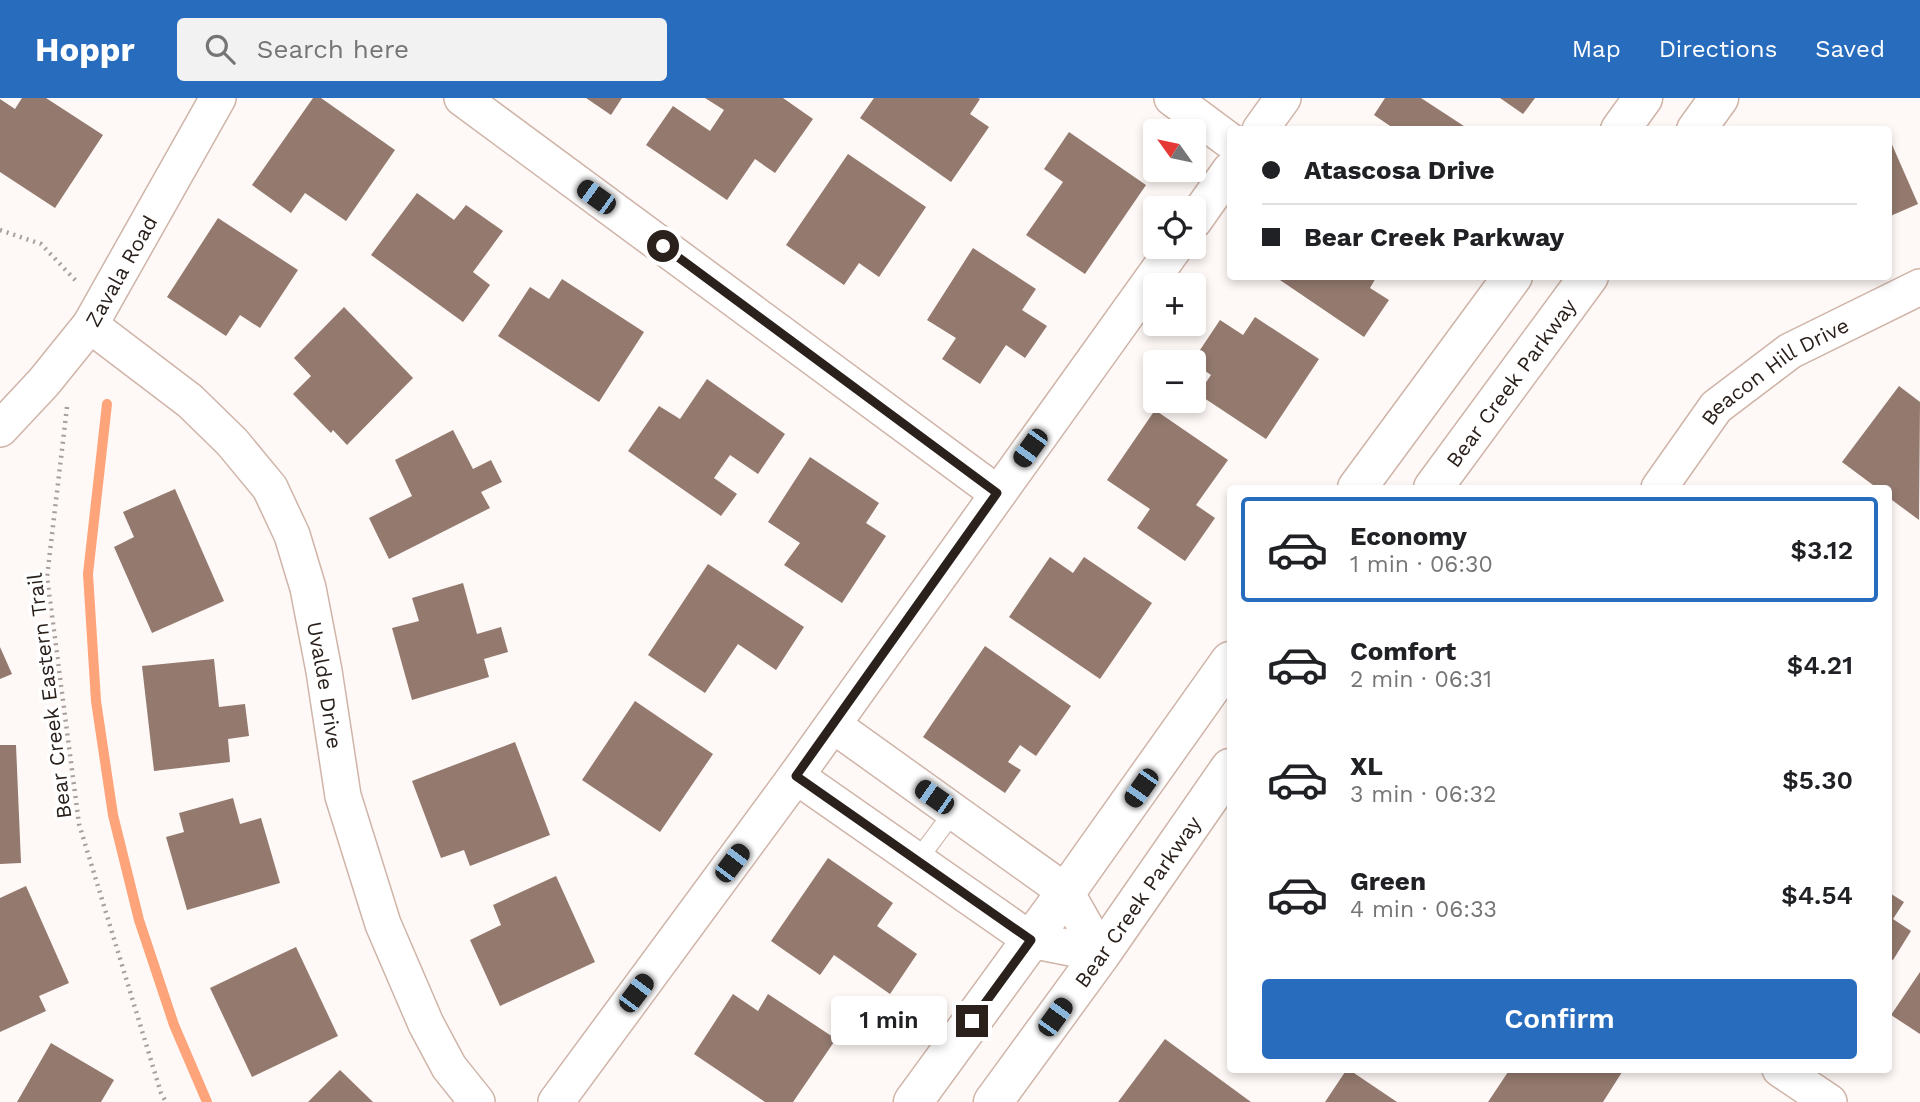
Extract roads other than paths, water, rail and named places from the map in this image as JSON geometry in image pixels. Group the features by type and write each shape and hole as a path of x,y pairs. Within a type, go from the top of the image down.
{"main road":[{"path":"1623,126 1643,98"},
{"path":"1699,126 1718,98"},
{"path":"1359,485 1510,280"},
{"name":"Bear Creek Parkway","path":"1435,485 1586,280"},
{"path":"914,1102 1227,666"},
{"name":"Bear Creek Parkway","path":"993,1102 1101,954 1227,772"}],"street":[{"name":"Zavala Road","path":"0,429 44,383 96,314 218,98"},
{"path":"462,98 997,493"},
{"path":"1172,98 1227,139"},
{"path":"1263,126 1283,98"},
{"path":"1206,204 1227,174"},
{"path":"556,1102 834,725 1166,259"},
{"name":"Beacon Hill Drive","path":"1661,485 1716,407 1790,351 1920,287"},
{"name":"Uvalde Drive","path":"96,314 232,442 270,488 292,535 308,588 324,671 342,796 383,924 426,1024 449,1067 477,1102"},
{"path":"834,725 1066,892 1101,954"},
{"path":"796,776 1031,940 1101,954"},
{"path":"1786,1073 1829,1102"}],"lane":[{"path":"917,861 954,811"}],"waterway":[{"path":"107,404 88,574 96,701 113,815 139,920 174,1025 207,1102"}]}
